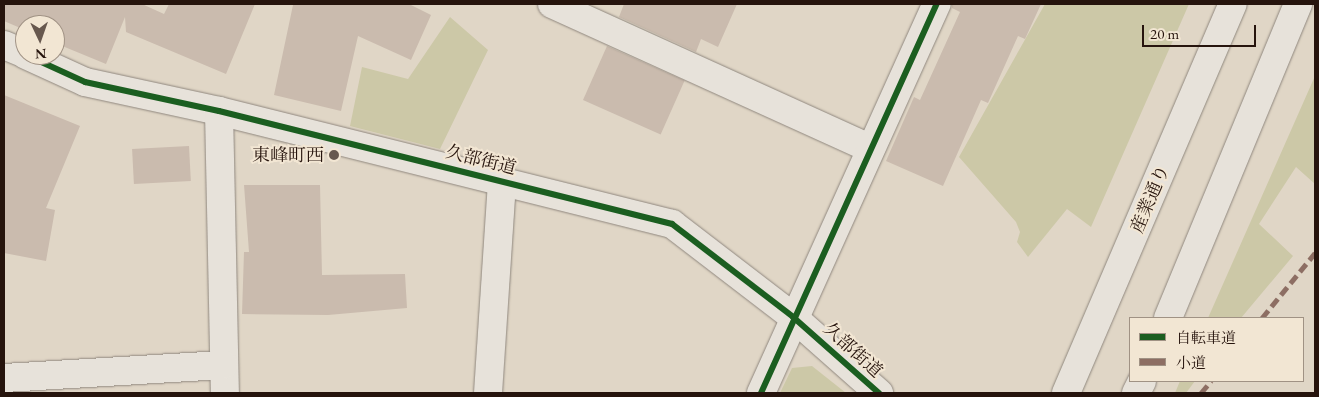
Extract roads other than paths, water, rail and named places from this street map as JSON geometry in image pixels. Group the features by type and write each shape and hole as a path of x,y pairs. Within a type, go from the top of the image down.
{"street":[{"path":"552,4 870,148"},
{"path":"761,393 870,148 937,4"},
{"name":"産業通り","path":"1066,393 1233,4"},
{"path":"1168,317 1298,4"},
{"name":"久部街道","path":"48,65 86,82 219,111 672,224 794,317 879,393"},
{"path":"219,111 225,393"},
{"path":"488,393 502,181"},
{"path":"4,378 224,365"}],"place":[{"name":"東峰町西","path":"334,155"}]}
